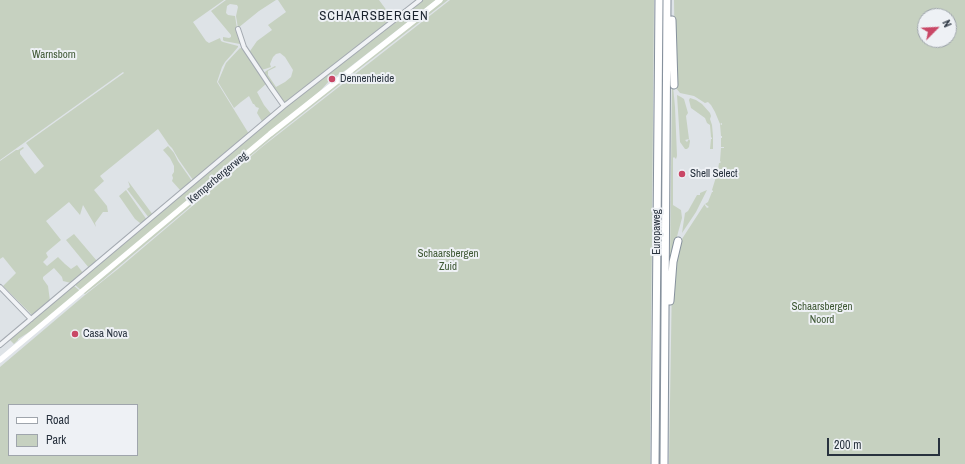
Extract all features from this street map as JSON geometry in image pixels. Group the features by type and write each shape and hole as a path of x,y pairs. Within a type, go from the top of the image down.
{"highway":[{"name":"Europaweg","path":"655,464 659,0"},
{"name":"Europaweg","path":"664,464 667,0"},
{"path":"672,0 674,85"},
{"path":"665,383 670,284 678,241"}],"main road":[{"name":"Kemperbergerweg","path":"0,360 275,130 440,0"}],"street":[{"name":"Kemperbergerweg","path":"0,345 284,106 420,0"},
{"path":"238,29 244,47 284,106"},
{"path":"0,287 31,319"}],"green space":[{"name":"Warnsborn","path":"0,0 224,0 193,22 209,43 220,38 223,42 238,46 222,67 217,82 249,134 193,180 158,129 100,176 104,181 94,190 107,206 108,212 103,212 95,223 96,227 83,205 80,215 69,202 46,221 61,240 46,253 48,257 43,262 47,266 58,257 71,269 77,265 83,273 71,283 63,281 62,277 54,268 43,277 48,286 50,301 32,315 3,286 16,273 3,257 0,259 0,161 23,147 24,148 20,151 20,154 35,174 44,166 26,143 124,73 123,72 0,160"},
{"path":"226,0 276,0 259,11 238,28 236,16 237,5 230,4 227,6 226,13 228,15 235,16 240,44 223,40 223,37 229,38 231,35 211,11"},
{"path":"278,0 379,0 393,19 286,103 283,103 264,73 275,66 276,67 268,71 268,75 276,87 285,82 291,77 293,70 285,57 280,53 276,54 270,64 271,67 261,70 250,53 257,41 272,30 268,25 286,12"},
{"path":"422,0 436,0 346,70 331,79 327,74"},
{"path":"443,0 448,0 354,73 352,72 357,67"},
{"name":"Schaarsbergen Zuid","path":"450,0 654,0 650,464 0,464 0,367 262,147"},
{"name":"Schaarsbergen Noord","path":"674,0 965,0 965,464 669,464 672,279 680,242 704,204 707,208 709,207 705,204 708,202 713,192 712,190 716,177 719,178 720,176 717,176 719,163 721,162 721,148 724,148 721,147 722,136 720,124 711,105 708,102 705,103 694,96 680,93 676,88"},
{"path":"240,48 244,49 267,83 257,92 264,105 272,115 263,123 257,113 259,108 253,104 249,96 234,108 218,82 226,63"},
{"path":"327,75 330,80 321,90 81,290 74,284 286,107"},
{"path":"342,81 343,82 232,171 231,169 330,88"},
{"path":"673,86 677,156 676,159 674,157 673,158 673,205 681,210 682,218 670,263 672,87"},
{"path":"677,95 684,99 688,113 686,116 690,141 687,149 685,149 680,142"},
{"path":"690,98 702,104 710,113 713,149 710,149 712,138 710,125 707,123 705,118 691,108"},
{"path":"168,146 192,181 182,190 180,190 172,181 174,166 170,158 163,150"},
{"path":"229,171 230,173 103,280 85,294 83,293"},
{"path":"128,181 153,215 149,218 127,189 130,187"},
{"path":"126,190 147,220 142,223 135,219 119,196"},
{"path":"707,190 696,212 682,233 685,213 688,211 697,195 700,195 700,193"},
{"path":"74,234 97,261 89,268 66,240"},
{"path":"73,285 80,291 34,329 18,339 14,344 9,339"}],"place":[{"name":"Dennenheide","path":"332,79"},
{"name":"Shell Select","path":"682,174"},
{"name":"Casa Nova","path":"75,334"}],"district":[{"name":"SCHAARSBERGEN","path":"374,17"}]}
